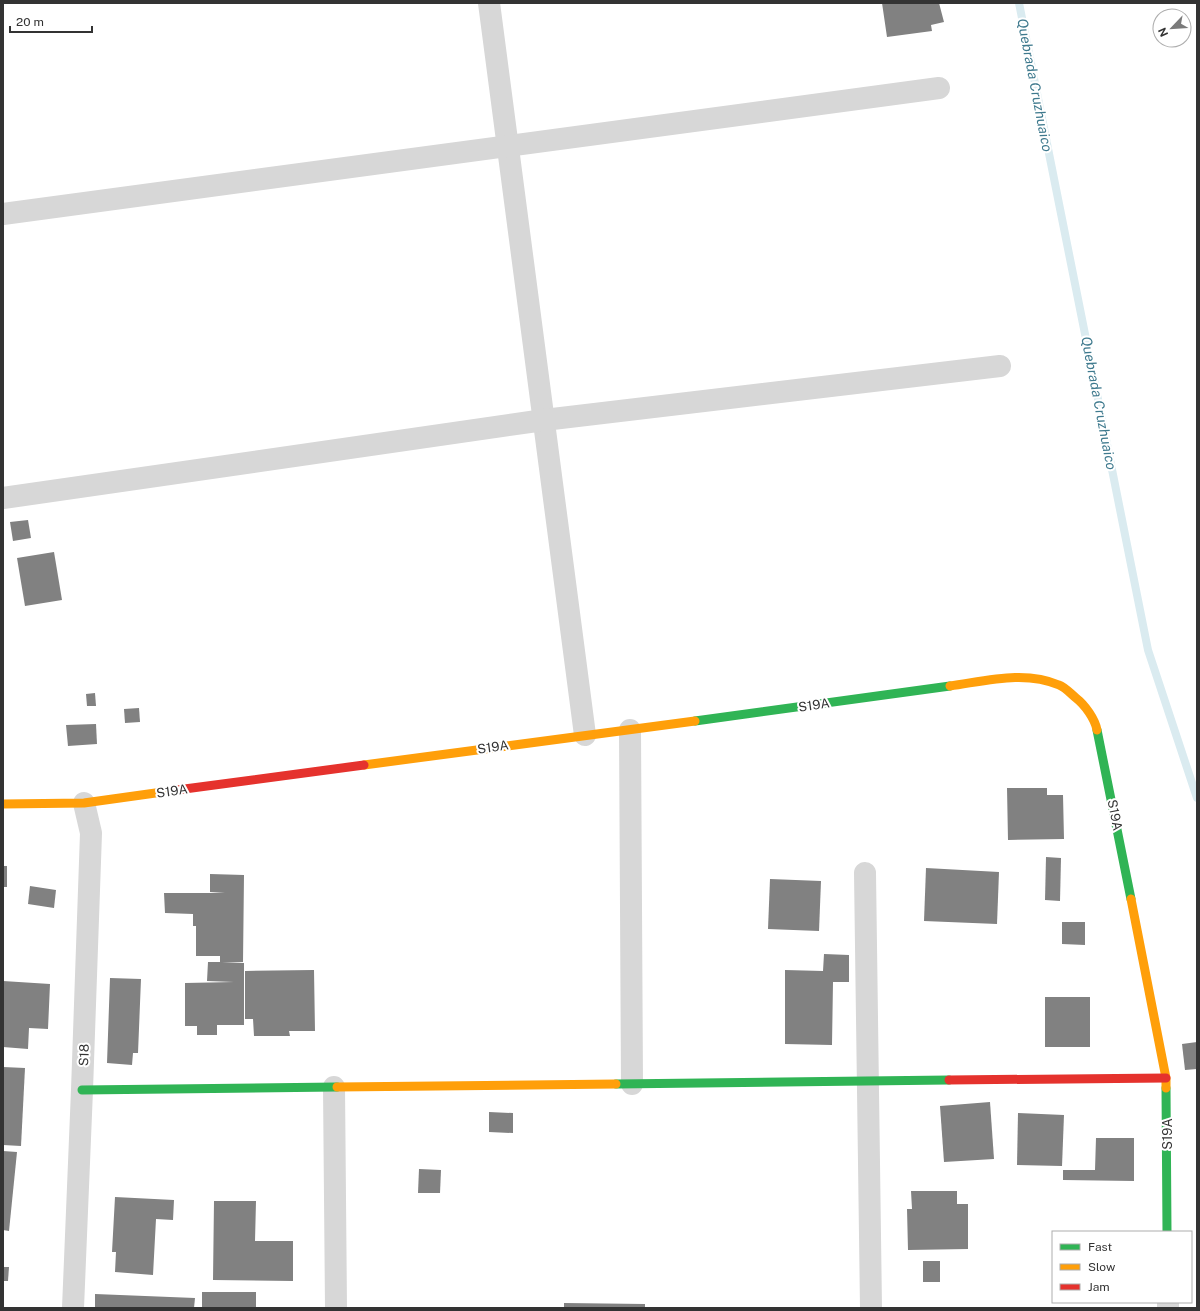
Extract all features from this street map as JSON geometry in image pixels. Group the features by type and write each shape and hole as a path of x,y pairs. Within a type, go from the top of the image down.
{"street":[{"path":"489,3 585,735"},
{"path":"3,214 939,88"},
{"path":"3,498 544,420 1000,366"},
{"name":"S19A","path":"3,804 84,803 1007,678 1034,677 1060,685 1082,702 1096,724 1166,1078 1167,1231"},
{"path":"630,730 632,1084"},
{"name":"S18","path":"73,1308 91,832 84,803"},
{"path":"865,873 871,1308"},
{"path":"82,1090 1166,1078"},
{"path":"334,1087 336,1308"}],"building":[{"path":"882,3 939,3 944,22 931,25 932,31 887,37"},
{"path":"28,520 31,538 13,541 10,522"},
{"path":"54,552 62,600 25,606 17,558"},
{"path":"95,693 96,706 87,706 86,694"},
{"path":"139,708 140,722 125,723 124,709"},
{"path":"96,724 97,744 68,746 66,725"},
{"path":"1007,788 1047,788 1047,795 1063,795 1064,839 1008,840"},
{"path":"1046,857 1061,858 1060,901 1045,900"},
{"path":"3,866 7,866 7,887 3,887"},
{"path":"926,868 999,872 997,924 924,921"},
{"path":"210,874 244,875 243,962 222,962 244,963 244,1025 217,1025 217,1035 197,1035 197,1026 185,1026 185,983 234,982 207,981 208,962 220,962 220,956 196,956 196,926 193,926 193,914 165,913 164,893 225,893 210,892"},
{"path":"770,879 821,881 819,931 768,929"},
{"path":"30,886 56,890 54,908 28,904"},
{"path":"1062,922 1085,922 1085,945 1062,944"},
{"path":"824,954 849,955 849,982 833,982 832,1045 785,1044 785,970 823,971"},
{"path":"314,970 315,1031 289,1031 290,1036 254,1036 253,1019 245,1019 245,971"},
{"path":"110,978 141,979 138,1053 133,1053 132,1065 107,1063"},
{"path":"3,981 50,984 48,1029 29,1028 28,1049 3,1047"},
{"path":"1045,997 1090,997 1090,1047 1045,1047"},
{"path":"1197,1042 1197,1069 1185,1070 1182,1044"},
{"path":"3,1067 25,1068 21,1146 3,1145"},
{"path":"990,1102 994,1159 944,1162 940,1106"},
{"path":"489,1112 513,1113 513,1133 489,1132"},
{"path":"1018,1113 1064,1115 1062,1166 1017,1165"},
{"path":"1096,1138 1134,1138 1134,1181 1063,1180 1063,1170 1095,1170"},
{"path":"3,1151 17,1152 9,1231 3,1230"},
{"path":"419,1169 441,1170 440,1193 418,1193"},
{"path":"911,1191 957,1191 957,1204 968,1204 968,1249 908,1250 907,1209 912,1209"},
{"path":"115,1197 174,1200 173,1220 156,1219 153,1275 115,1272 116,1252 112,1252"},
{"path":"214,1201 256,1201 255,1241 293,1241 293,1281 213,1280"},
{"path":"923,1261 940,1261 940,1282 923,1282"},
{"path":"3,1267 9,1267 8,1281 3,1281"},
{"path":"202,1292 256,1292 256,1308 202,1308"},
{"path":"95,1294 195,1298 194,1308 95,1308"},
{"path":"564,1303 645,1304 645,1308 564,1308"}],"waterway":[{"name":"Quebrada Cruzhuaico","path":"1019,3 1148,650 1197,798"}],"traffic: fast":[{"path":"695,721 950,686"},
{"path":"1097,730 1131,899"},
{"path":"616,1084 949,1080"},
{"path":"82,1090 337,1087"},
{"path":"1166,1088 1167,1231"}],"traffic: slow":[{"path":"950,686 1019,677 1046,681 1063,687 1079,701 1092,717 1097,730"},
{"path":"364,765 695,721"},
{"path":"3,804 84,803 177,790"},
{"path":"1131,899 1166,1078 1166,1088"},
{"path":"337,1087 616,1084"}],"traffic: jam":[{"path":"177,790 364,765"},
{"path":"949,1080 1166,1078"}]}
